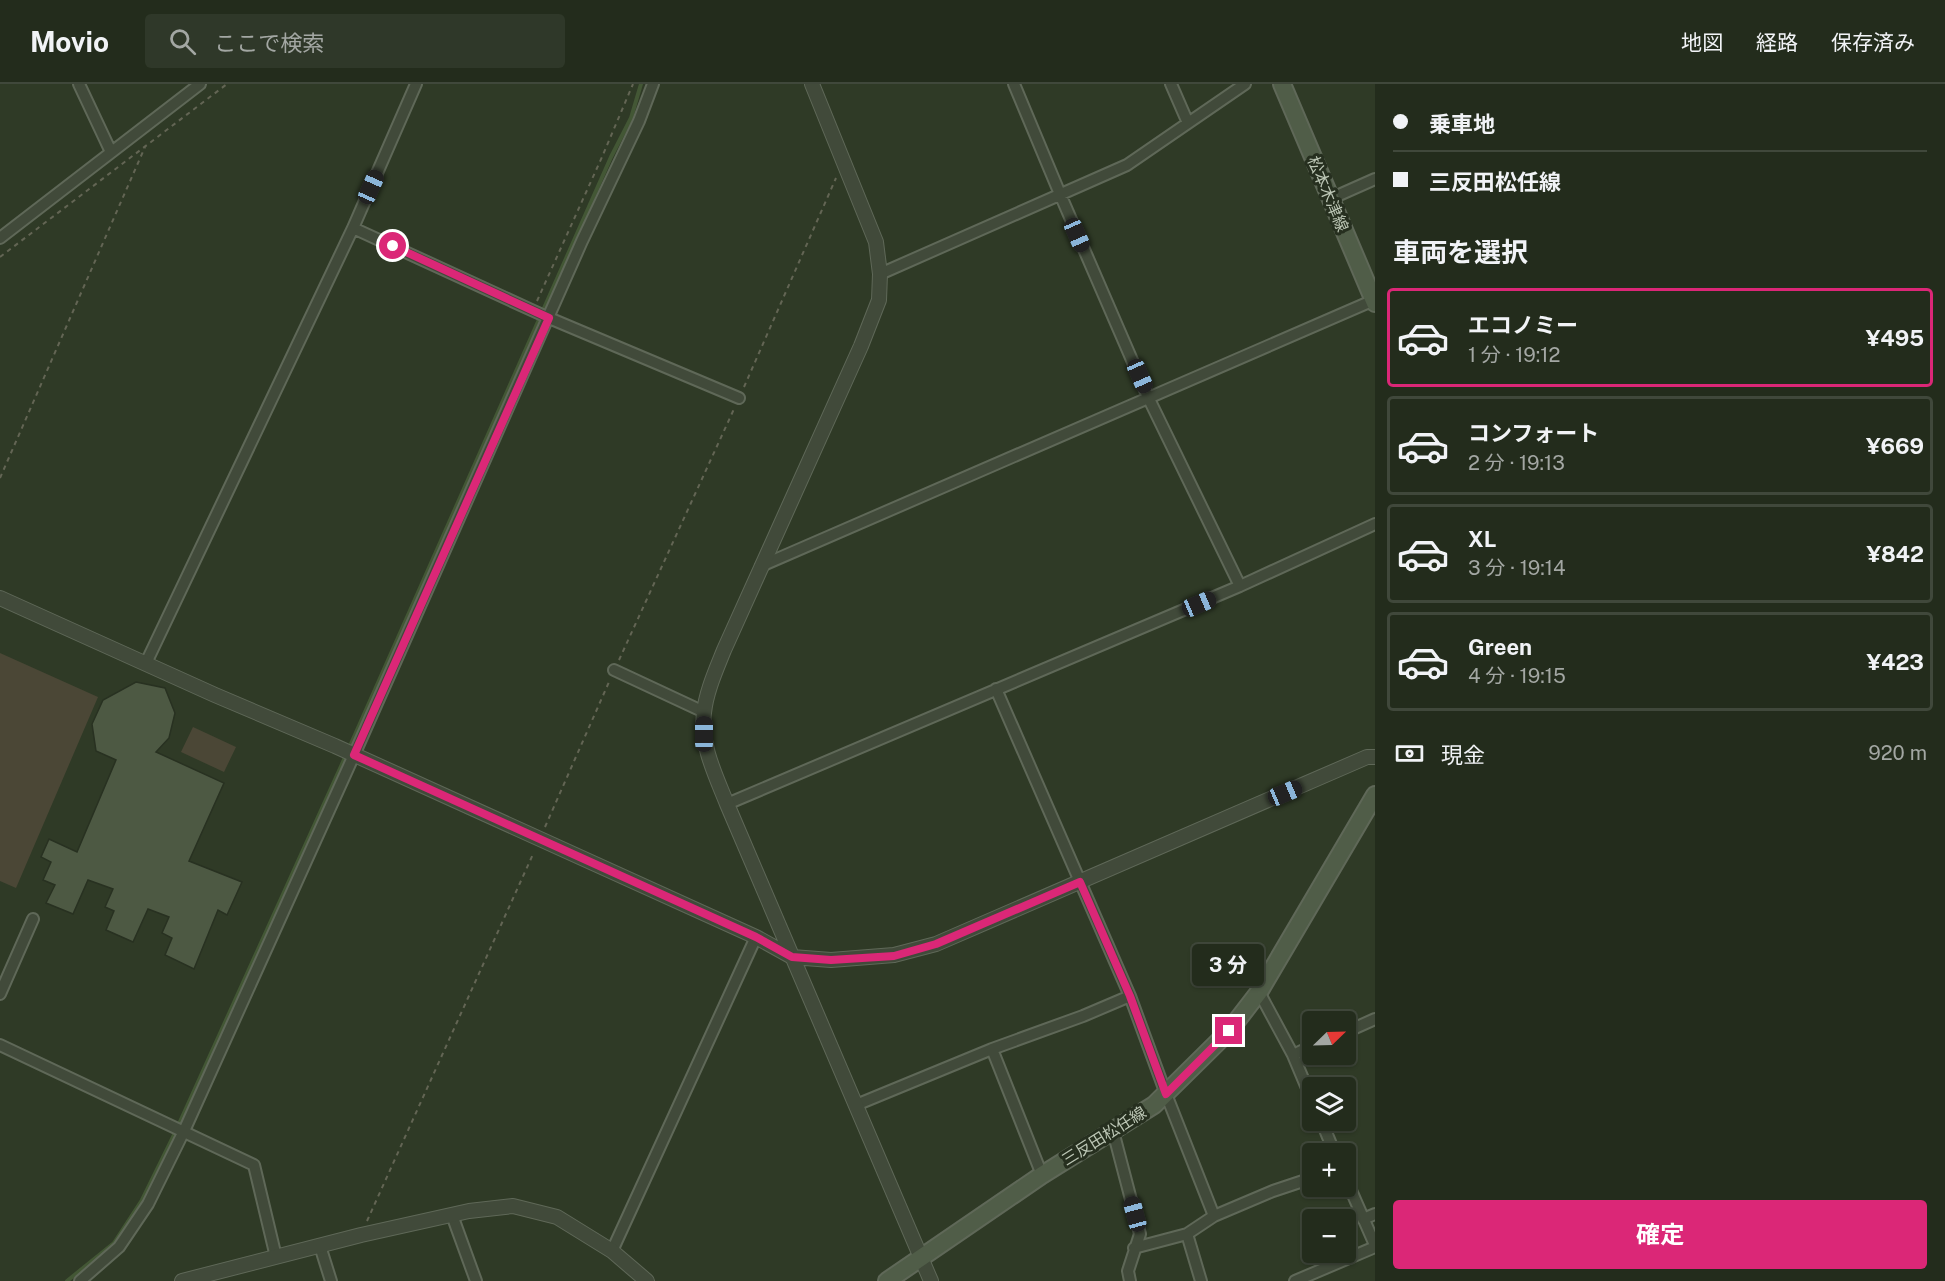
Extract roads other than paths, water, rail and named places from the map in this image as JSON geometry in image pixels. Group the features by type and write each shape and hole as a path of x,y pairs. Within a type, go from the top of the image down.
{"main road":[{"name":"松本木津線","path":"1282,84 1374,301"},
{"name":"三反田松任線","path":"887,1281 1042,1175 1154,1105 1166,1094 1229,1031 1259,992 1375,795"}],"street":[{"path":"79,84 111,152"},
{"path":"0,238 200,84"},
{"path":"146,663 353,228 416,84"},
{"path":"80,1281 119,1247 148,1204 354,755 547,317 639,121 653,84"},
{"path":"812,84 876,242 879,300 861,346 714,675 704,712 704,734 711,762 727,804 931,1281"},
{"path":"1014,84 1148,397 1240,586"},
{"path":"1170,84 1188,123"},
{"path":"879,274 1127,165 1245,84"},
{"path":"1330,198 1375,179"},
{"path":"353,228 547,317 739,398"},
{"path":"761,566 1374,301"},
{"path":"727,804 1240,586 1375,524"},
{"path":"0,598 215,695 335,746 756,937 792,957 831,960 894,956 936,944 1367,757 1375,757"},
{"path":"614,670 704,712"},
{"path":"996,689 1130,996 1214,1216"},
{"path":"0,994 33,919"},
{"path":"612,1251 756,937"},
{"path":"1259,992 1302,1077"},
{"path":"856,1105 1130,996"},
{"path":"1356,1028 1375,1020"},
{"path":"0,1045 254,1165 276,1257"},
{"path":"992,1049 1042,1175"},
{"path":"1293,1055 1302,1051"},
{"path":"1113,1131 1140,1234 1128,1271 1130,1281"},
{"path":"1134,1248 1186,1234 1214,1216 1302,1181"},
{"path":"1295,1281 1375,1246 1354,1197"},
{"path":"182,1281 361,1234 452,1215 513,1206 557,1217 612,1251 638,1278"},
{"path":"1363,1219 1375,1214"},
{"path":"452,1215 476,1281"},
{"path":"1186,1234 1201,1281"},
{"path":"320,1246 332,1281"}],"waterway":[{"path":"67,1281 114,1243 142,1200 174,1135 342,764 611,157 631,118 641,84"}]}
